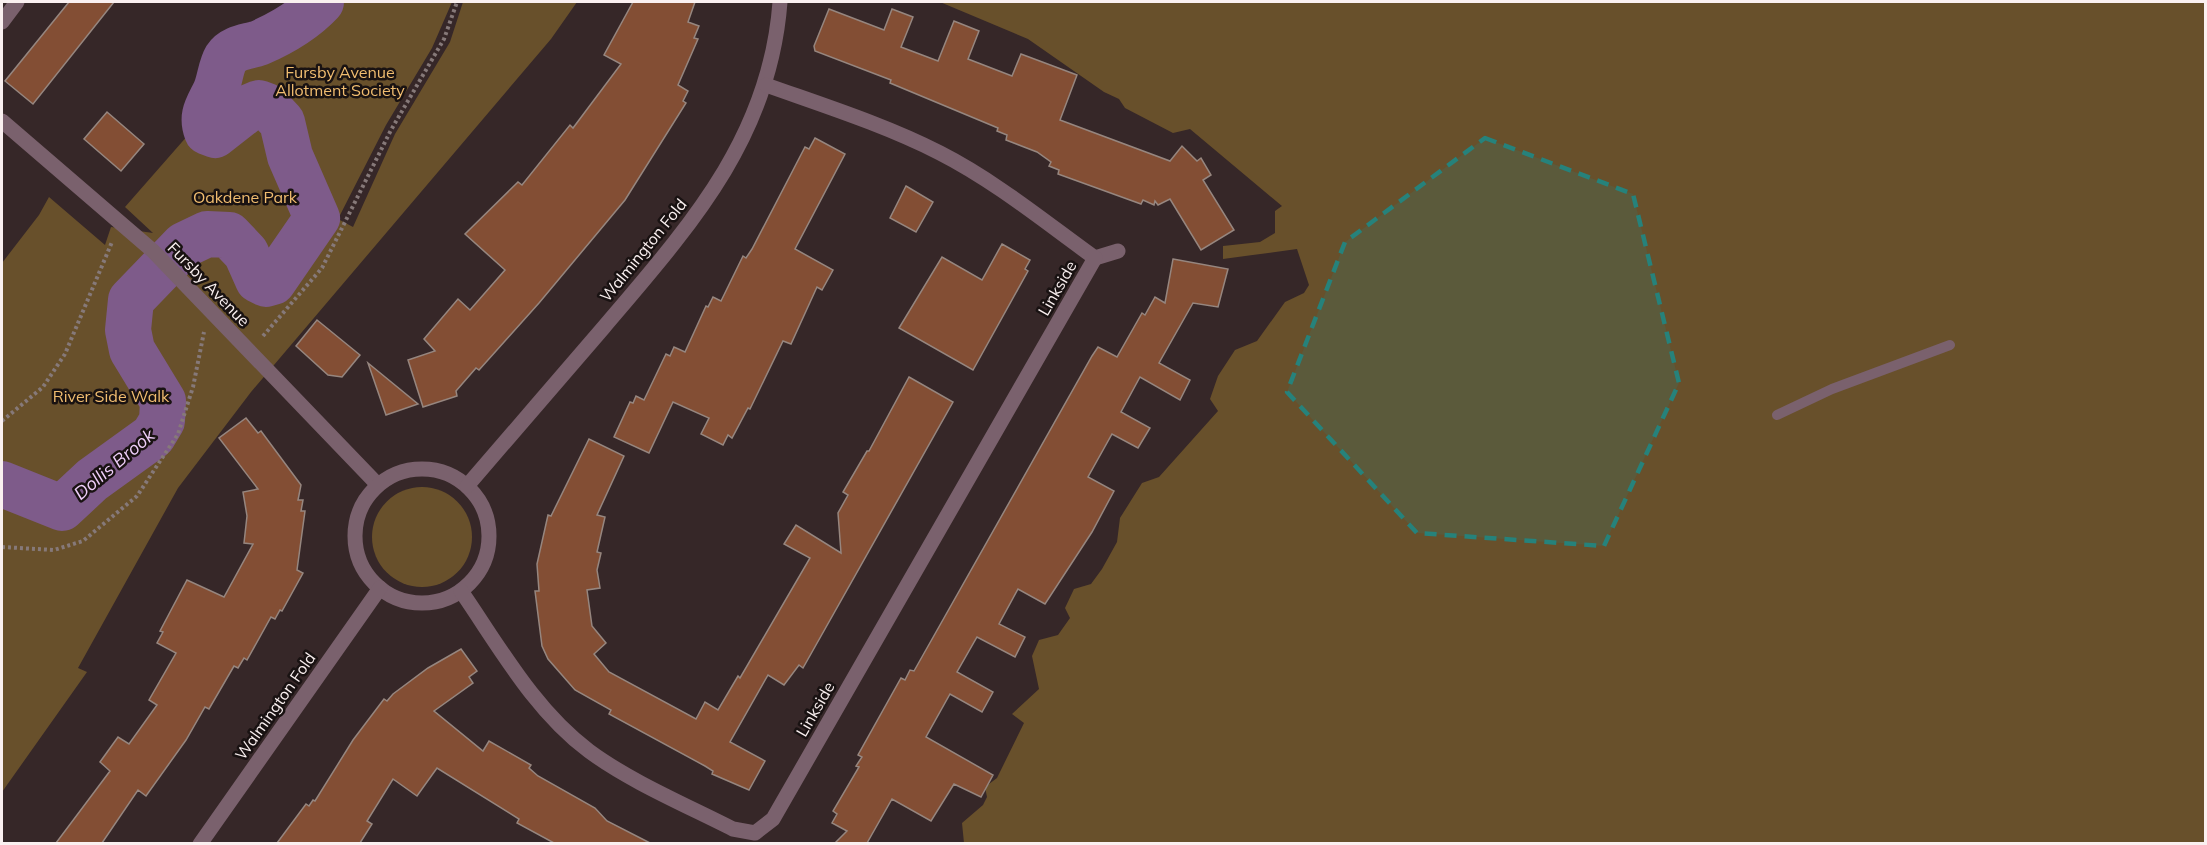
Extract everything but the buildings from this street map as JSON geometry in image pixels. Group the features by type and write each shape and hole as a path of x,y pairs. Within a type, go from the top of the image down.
{"street":[{"path":"2,22 17,2"},
{"name":"Walmington Fold","path":"467,486 645,278 700,210 742,143 766,85 778,32 780,2"},
{"name":"Linkside","path":"766,85 884,128 942,154 992,185 1095,258"},
{"name":"Fursby Avenue","path":"2,121 153,251 378,485"},
{"name":"Linkside","path":"461,591 519,677 562,728 589,751 733,829 755,833 773,819 1095,258 1118,251"},
{"path":"413,469 433,469 451,475 467,486 480,501 488,520 489,540 485,560 476,577 461,591 442,600 420,603 398,599 380,588 366,574 358,556 355,537 361,508 378,485 395,474 413,469"},
{"name":"Walmington Fold","path":"200,843 380,588"}],"lane":[{"path":"1777,415 1832,389 1950,345"}],"path":[{"path":"249,352 322,268 391,130 444,39 457,2"},
{"path":"2,421 43,387 65,354 108,248 124,224"},
{"path":"2,547 54,550 83,541 137,496 178,434 193,387 202,334 214,317"}],"highlighted area":[{"path":"1485,138 1633,194 1679,383 1604,546 1417,533 1287,392 1345,242"}],"green space":[{"path":"312,2 452,2 432,48 386,125 338,219 353,227 395,134 450,42 463,2 577,2 551,39 251,392 178,488 78,668 87,672 2,792 2,263 39,215 49,197 105,245 111,227 153,233 125,207 196,126 194,108 208,89 207,84 218,50 256,39 297,9 303,13"},
{"path":"940,2 2205,2 2205,843 964,843 962,823 983,805 987,797 985,787 997,778 1024,723 1012,714 1039,689 1032,656 1039,640 1058,635 1070,618 1065,608 1074,589 1091,584 1102,569 1117,542 1120,518 1142,483 1159,477 1218,411 1210,399 1218,376 1235,350 1257,341 1285,302 1304,293 1309,285 1297,249 1223,259 1223,246 1260,242 1275,233 1275,211 1282,206 1190,129 1173,133 1125,108 1119,99 1104,92 1028,39"},
{"path":"422,487 441,491 457,502 468,518 472,537 468,556 457,572 441,583 422,587 403,583 387,572 376,556 372,537 376,518 387,502 403,491"}],"waterway":[{"name":"Dollis Brook","path":"2,484 62,508 92,480 153,436 162,421 163,401 132,350 128,330 131,300 184,245 207,234 229,235 246,253 258,280 266,284 273,282 317,218 290,156 282,122 267,106 259,103 252,106 215,135 207,132 205,117 224,62 229,54 285,30 321,2"}],"park label":[{"name":"Fursby Avenue Allotment Society","path":"340,81"},
{"name":"Oakdene Park","path":"245,197"},
{"name":"River Side Walk","path":"111,396"}]}
